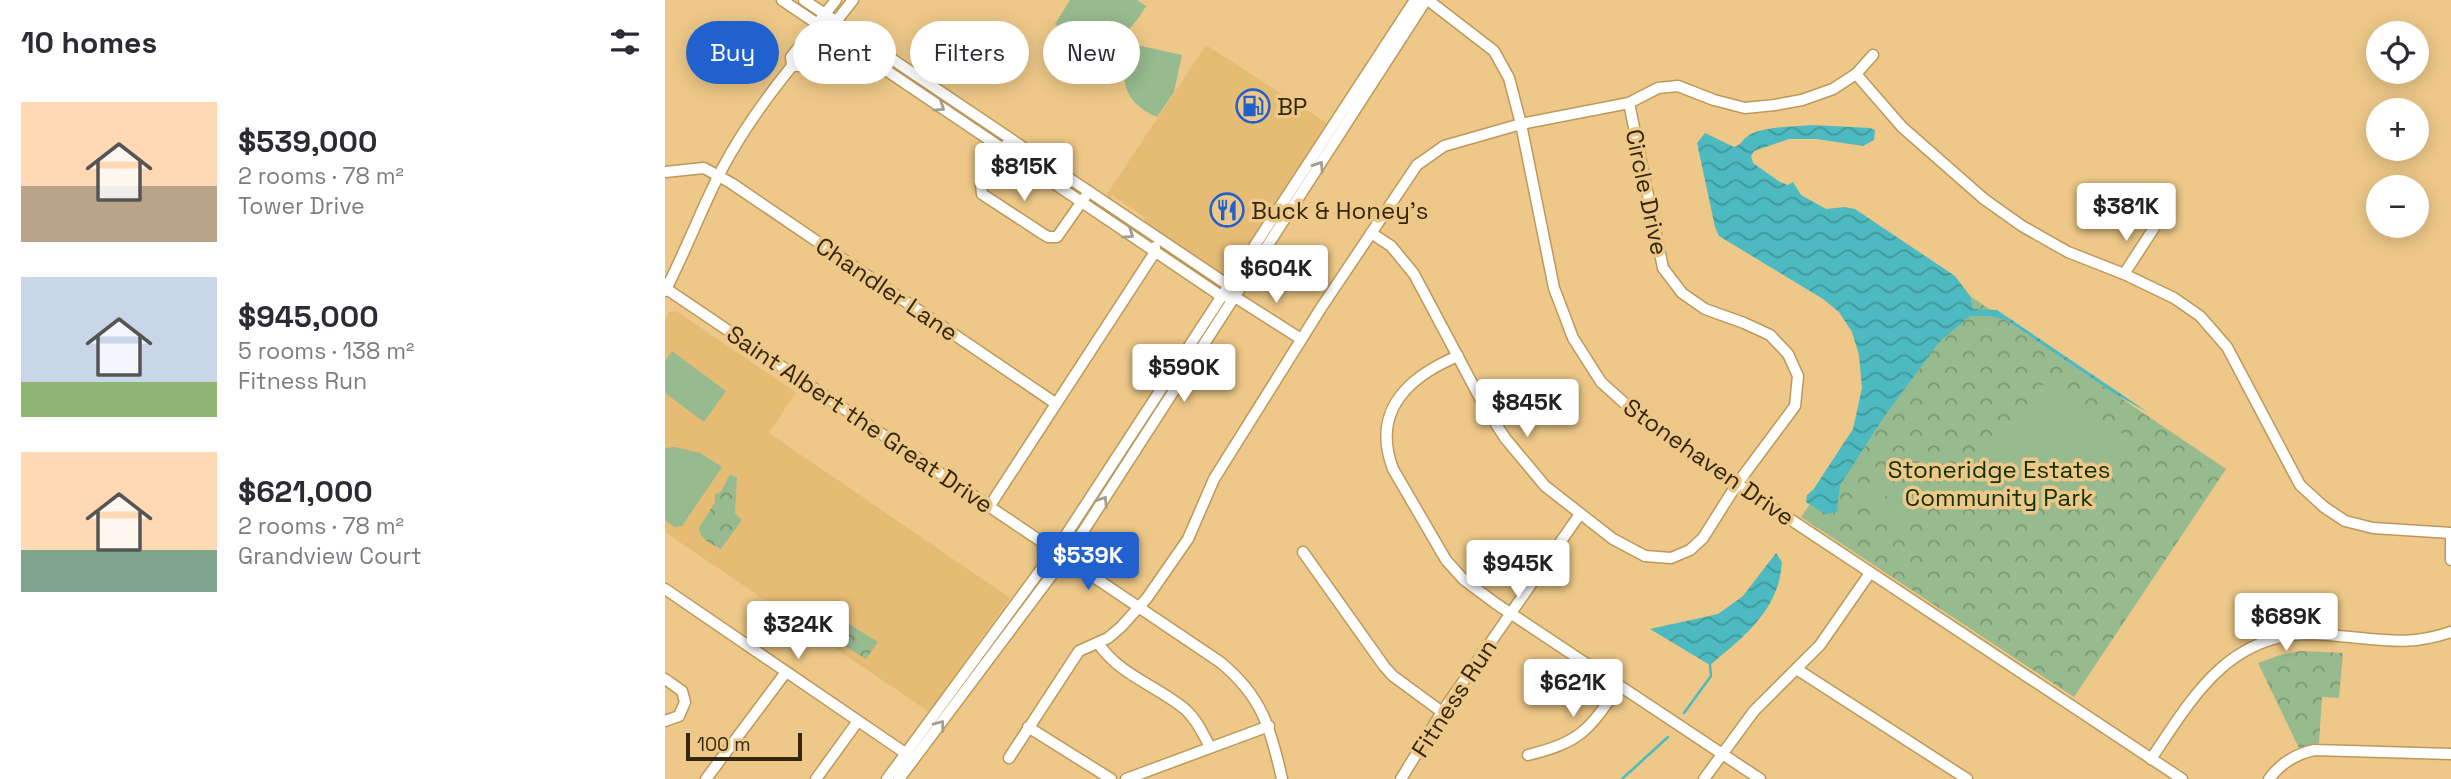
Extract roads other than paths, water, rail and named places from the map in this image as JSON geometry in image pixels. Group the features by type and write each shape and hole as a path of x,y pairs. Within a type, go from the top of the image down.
{"street":[{"path":"782,0 814,21"},
{"path":"804,0 829,21"},
{"path":"820,21 837,0"},
{"path":"837,21 853,0"},
{"path":"1060,554 1228,285 1415,0"},
{"path":"887,779 910,756 1060,554 1235,297 1427,0"},
{"name":"Stonehaven Drive","path":"1427,0 1495,51 1509,78 1554,288 1573,338 1601,382 1642,419 1737,484 2182,779"},
{"path":"1009,758 1079,651 1098,643 1121,627 1139,607 1188,538 1214,479 1301,340 1417,165 1444,146 1521,124 1629,103 1658,88 1678,86 1714,100 1745,107 1802,100 1833,89 1856,74 1874,55"},
{"path":"665,289 719,175 749,126 792,66 793,56"},
{"path":"896,67 1010,139 1228,285 1235,297 1301,340"},
{"path":"896,72 1081,203 1221,296 1235,297"},
{"path":"1856,74 1902,127 1984,199 2022,226 2068,252 2125,274 2174,298 2200,316 2227,347 2300,485 2324,507 2345,520 2373,528 2451,534 2451,560"},
{"name":"Circle Drive","path":"1371,233 1403,258 1482,402 1505,438 1545,486 1613,539 1645,556 1671,558 1690,550 1703,538 1737,484 1795,406 1798,376 1789,354 1770,335 1705,309 1682,293 1663,268 1629,103"},
{"path":"1010,139 981,184 982,194 986,197 1052,238 1062,232 1089,192"},
{"path":"665,172 704,168 719,175"},
{"name":"Chandler Lane","path":"719,175 1055,403"},
{"path":"2125,274 2154,228"},
{"path":"989,507 1155,252 1156,238"},
{"name":"Saint Albert the Great Drive","path":"665,289 1232,672 1253,695 1269,726 1282,779"},
{"path":"1458,356 1430,368 1408,386 1394,406 1387,429 1388,455 1393,469 1446,560 1463,579 1510,613 1760,779"},
{"name":"Fitness Run","path":"1401,779 1442,712 1580,514"},
{"path":"1303,552 1384,666 1393,676 1442,712"},
{"path":"1704,779 1754,711 1798,670 1820,645 1870,573"},
{"path":"665,589 910,756"},
{"path":"2151,759 2198,690 2211,676 2232,658 2267,642 2306,634 2409,642 2428,640 2451,632"},
{"path":"1098,643 1114,663 1185,709 1210,747"},
{"path":"1798,670 1967,779"},
{"path":"706,779 786,672"},
{"path":"665,679 681,691 685,702 679,716 665,721"},
{"path":"1528,755 1563,745 1577,737 1599,714 1619,686"},
{"path":"816,779 858,721"},
{"path":"1126,779 1269,726"},
{"path":"1028,727 1111,779"},
{"path":"2269,779 2283,764 2299,754 2313,750 2451,754"},
{"path":"899,779 910,756"}],"water":[{"path":"1812,125 1870,128 1875,130 1874,140 1863,146 1817,139 1789,139 1754,151 1751,156 1753,163 1780,182 1788,185 1793,182 1801,195 1826,209 1855,209 1955,276 1970,296 1973,309 1997,310 2149,413 2115,394 2006,320 1990,316 1970,316 1939,342 1882,420 1840,485 1837,512 1825,514 1806,502 1807,495 1853,429 1862,388 1859,355 1852,332 1839,312 1823,299 1719,236 1697,143 1705,133 1734,147 1758,131"},
{"path":"1776,553 1782,562 1771,601 1748,632 1710,665 1650,629 1718,614 1743,596"}],"waterway":[{"path":"1684,713 1711,676 1710,665"},
{"path":"1622,779 1668,737"}],"place":[{"name":"BP","path":"1253,106"},
{"name":"Buck & Honey's","path":"1227,210"}],"park label":[{"name":"Stoneridge Estates Community Park","path":"1999,483"}]}
